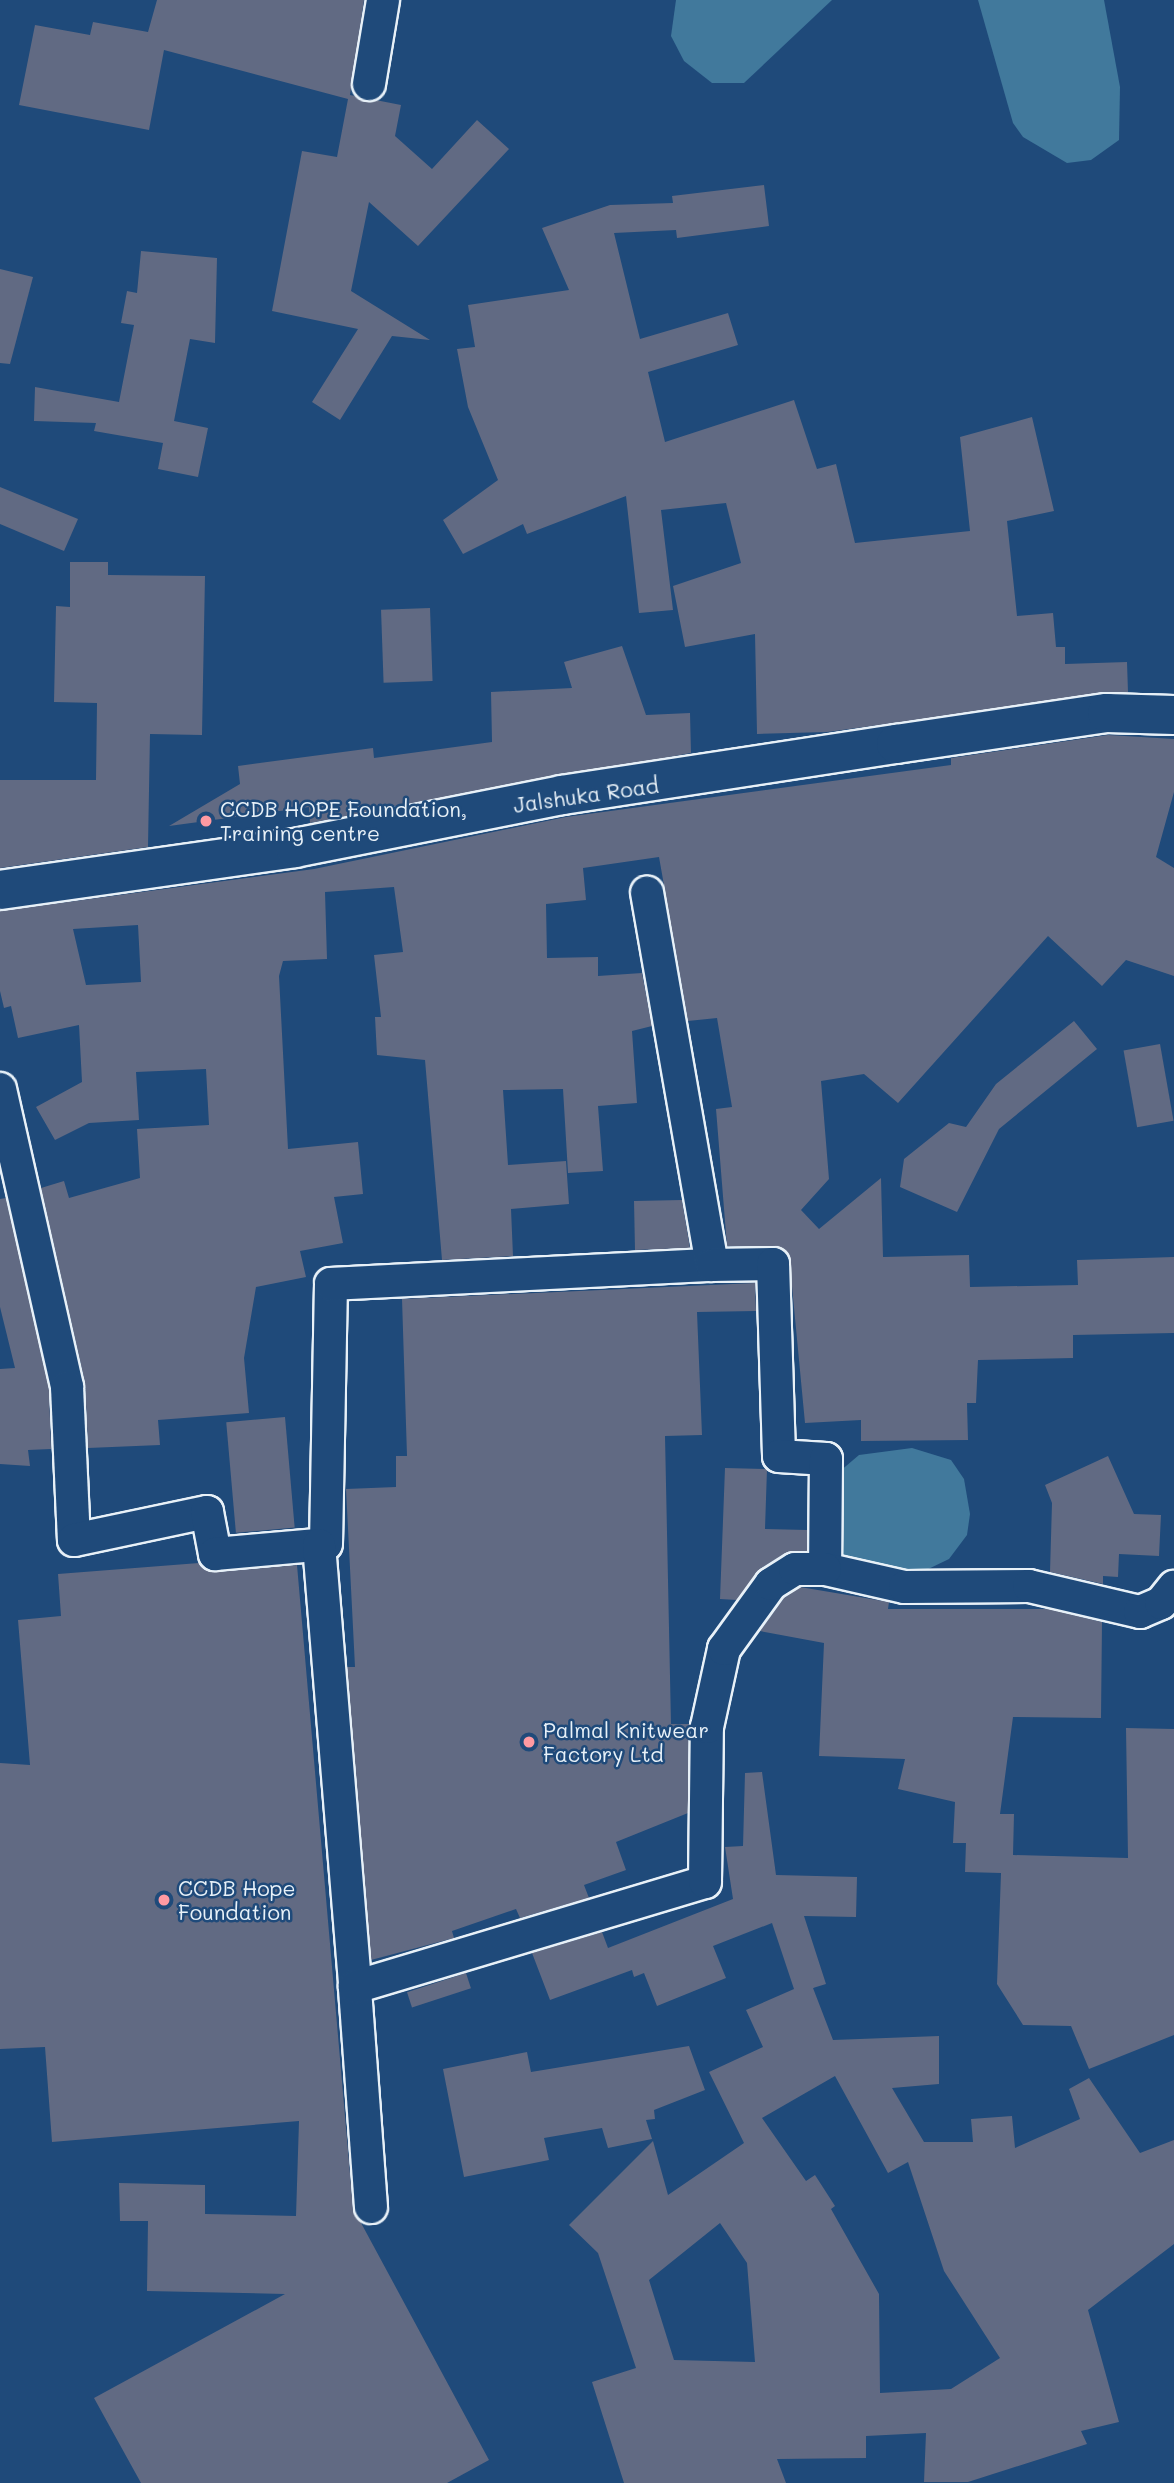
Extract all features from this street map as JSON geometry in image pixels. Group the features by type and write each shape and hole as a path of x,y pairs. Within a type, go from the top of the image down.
{"street":[{"path":"369,84 383,0"},
{"name":"Jalshuka Road","path":"0,890 295,848 562,795 896,744 1107,713 1174,715"},
{"path":"647,893 712,1265"},
{"path":"0,1089 67,1388 74,1540 207,1512 215,1555 326,1544 331,1284 773,1264 779,1456 826,1459 825,1569"},
{"path":"319,1545 371,2207"},
{"path":"355,1987 705,1882 707,1727 724,1650 771,1584 795,1569 825,1569 905,1587 1029,1586 1140,1612 1161,1603 1174,1587"}],"water":[{"path":"676,0 832,0 744,83 712,83 684,61 671,36"},
{"path":"978,0 1104,0 1120,87 1119,140 1091,160 1067,163 1023,137 1013,123"},
{"path":"912,1448 951,1460 964,1479 970,1514 967,1535 949,1559 920,1573 867,1569 843,1556 838,1540 839,1472 859,1455"}],"building":[{"path":"157,0 364,0 350,95 401,105 395,136 432,169 477,120 509,149 418,246 369,202 351,291 430,340 392,336 340,420 312,402 358,329 272,311 302,151 337,157 348,99 164,50 149,130 19,105 35,25 90,35 93,22 148,32"},
{"path":"764,185 769,226 677,238 676,230 614,233 640,339 728,313 738,345 648,372 665,442 794,400 817,469 836,464 855,543 970,531 960,437 1032,417 1054,511 1007,521 1017,616 1053,613 1056,647 1065,647 1065,664 1127,662 1128,692 827,732 757,734 755,634 685,647 673,586 741,563 726,503 661,510 673,610 639,613 626,496 527,534 523,524 463,554 443,520 498,480 468,407 457,349 475,347 468,305 569,290 542,228 610,205 673,203 672,196"},
{"path":"141,251 217,258 215,343 190,339 174,421 208,428 198,477 158,469 163,443 94,431 96,423 34,421 35,387 119,402 134,325 121,323 127,291 137,293"},
{"path":"0,269 33,277 10,364 0,363"},
{"path":"0,487 78,519 64,551 0,524"},
{"path":"70,562 108,562 108,575 205,576 202,735 150,734 148,847 0,868 0,780 96,780 97,703 54,702 56,606 70,607"},
{"path":"430,608 433,681 384,683 381,610"},
{"path":"622,646 646,715 690,713 691,753 310,823 309,807 169,826 240,784 238,766 373,748 374,758 492,742 491,692 572,688 564,662"},
{"path":"1108,735 1174,739 1174,792 1156,857 1174,868 1174,976 1126,960 1102,986 1048,936 898,1103 864,1074 821,1081 829,1179 801,1210 819,1229 881,1178 883,1257 969,1255 970,1287 1078,1285 1077,1260 1174,1257 1174,1333 1073,1335 1073,1358 978,1360 976,1403 967,1403 968,1440 861,1441 861,1420 805,1423 789,1255 773,1246 727,1246 716,1109 732,1107 717,1018 688,1021 659,857 583,868 586,900 546,904 547,958 598,957 598,976 642,973 652,1026 632,1031 637,1103 598,1106 603,1171 568,1173 563,1089 503,1090 508,1165 566,1161 569,1204 511,1209 513,1256 442,1260 425,1060 377,1055 375,1017 381,1017 374,955 403,952 394,887 325,892 327,959 283,961 279,976 288,1149 358,1142 363,1194 334,1197 343,1243 300,1251 306,1277 256,1287 244,1358 249,1413 158,1420 160,1445 88,1448 85,1383 41,1188 64,1181 69,1198 140,1178 137,1129 209,1125 206,1069 136,1072 139,1120 89,1123 55,1140 36,1107 82,1082 79,1025 18,1038 11,1006 4,1008 0,991 0,911 314,869 566,817 951,765 951,758","holes":["138,925 141,982 86,985 73,929"]},
{"path":"1074,1021 1097,1049 999,1129 957,1212 900,1187 904,1159 949,1123 966,1127 996,1084"},
{"path":"1160,1044 1174,1121 1137,1127 1124,1050"},
{"path":"6,1198 49,1389 51,1449 28,1450 30,1466 0,1464 0,1369 15,1368 0,1307 0,1199"},
{"path":"682,1200 690,1248 635,1250 634,1201"},
{"name":"Palmal Knitwear Factory Ltd","path":"755,1283 756,1311 697,1312 702,1435 665,1436 671,1724 689,1724 688,1813 616,1842 626,1870 584,1885 589,1898 520,1918 516,1909 452,1931 454,1938 371,1960 347,1667 355,1667 346,1489 396,1487 396,1456 407,1456 402,1299"},
{"path":"285,1417 295,1528 236,1533 226,1422"},
{"path":"1108,1456 1134,1514 1161,1515 1159,1556 1119,1554 1118,1577 1103,1576 1103,1584 1050,1572 1052,1503 1045,1485"},
{"path":"725,1468 767,1469 765,1529 807,1530 807,1551 786,1553 761,1568 737,1600 720,1599"},
{"name":"CCDB Hope Foundation","path":"199,1563 217,1572 297,1565 353,2208 489,2460 447,2483 141,2483 94,2398 285,2294 147,2291 148,2221 120,2221 119,2183 205,2185 205,2214 296,2216 299,2121 52,2142 45,2047 0,2049 0,1763 30,1765 18,1620 61,1616 58,1574"},
{"path":"800,1587 889,1602 888,1609 1049,1609 1102,1622 1101,1718 1013,1717 1000,1814 1014,1814 1013,1855 1128,1858 1126,1728 1174,1729 1174,2035 1089,2069 1071,2026 1023,2025 997,1984 1001,1873 965,1872 966,1843 953,1843 955,1802 898,1789 905,1759 819,1756 824,1643 760,1631 784,1598"},
{"path":"762,1772 776,1875 857,1877 856,1917 804,1916 826,1984 813,1988 833,2040 939,2036 939,2084 892,2088 924,2142 973,2142 971,2119 1012,2116 1015,2148 1080,2119 1069,2089 1089,2078 1140,2153 1174,2140 1174,2244 1088,2310 1119,2422 1081,2431 1087,2444 968,2482 924,2482 926,2433 866,2436 866,2458 777,2459 786,2483 624,2483 592,2382 636,2368 598,2253 569,2225 653,2141 668,2195 744,2143 709,2072 763,2047 746,2010 794,1989 772,1923 713,1946 726,1978 657,2006 644,1973 634,1977 632,1970 550,2000 532,1953 602,1932 608,1948 733,1899 725,1847 743,1846 745,1773","holes":["835,2076 888,2173 908,2162 944,2271 1000,2358 951,2389 880,2393 879,2294 831,2209 835,2206 815,2175 806,2181 762,2118","720,2223 747,2263 755,2362 674,2360 649,2280"]},
{"path":"466,1973 471,1988 412,2007 407,1992"},
{"path":"689,2046 705,2090 654,2110 655,2119 646,2120 652,2139 608,2148 602,2128 544,2138 549,2160 464,2177 443,2069 527,2052 531,2072"}],"place":[{"name":"CCDB HOPE Foundation, Training centre","path":"206,821"},
{"name":"Palmal Knitwear Factory Ltd","path":"529,1742"},
{"name":"CCDB Hope Foundation","path":"164,1900"}]}
